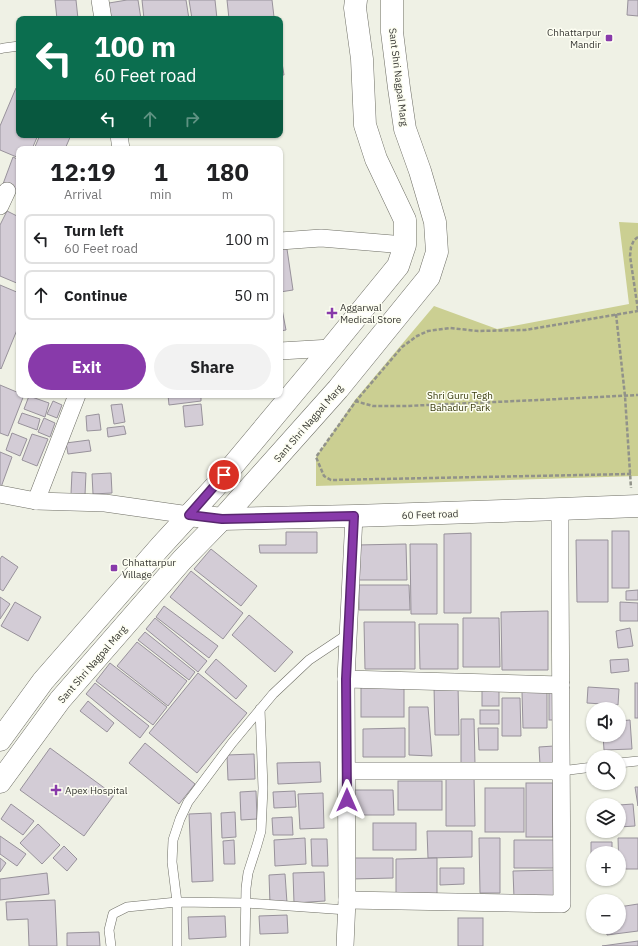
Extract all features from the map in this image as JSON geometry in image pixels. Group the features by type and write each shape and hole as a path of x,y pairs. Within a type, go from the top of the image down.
{"main road":[{"path":"0,740 43,681 215,487 332,348 398,266 405,245 405,220 376,159 365,125 362,60 355,8 356,0"},
{"name":"Sant Shri Nagpal Marg","path":"0,782 60,700 182,560 222,519 338,389 429,277 437,252 435,222 420,171 405,129 392,32 392,0"},
{"name":"60 Feet road","path":"189,515 222,519 635,506"}],"street":[{"path":"100,0 103,16"},
{"path":"0,206 7,191"},
{"path":"283,241 321,238 405,245"},
{"path":"283,351 332,348"},
{"path":"36,501 75,398"},
{"path":"0,494 36,501 105,503 189,515"},
{"path":"347,905 562,904 560,509"},
{"path":"345,946 347,905 346,679 354,516"},
{"path":"346,679 561,685"},
{"path":"347,771 561,771"}],"lane":[{"path":"0,49 16,46"},
{"path":"177,946 177,902 172,862 173,840 188,802 232,743 272,694 309,660 348,634"},
{"path":"245,946 246,888 248,872 260,831 263,788 260,709"},
{"path":"626,762 638,761"},
{"path":"561,771 586,768"},
{"path":"111,946 110,930 113,914 127,907 177,902 347,905"}],"path":[{"path":"630,474 331,480 324,476 316,457 356,402 402,348 417,336 428,331 450,328 478,331 524,330 638,310 630,256 631,247 634,240 638,237"},
{"path":"616,314 626,396 630,474 635,506"},
{"path":"338,389 356,402 374,406 406,406 638,395"}],"green space":[{"name":"Shri Guru Tegh Bahadur Park","path":"619,222 638,223 638,476 316,486 316,457 355,400 434,306 497,329 629,304"}],"building":[{"path":"55,0 76,0 78,16 57,16"},
{"path":"127,0 138,0 141,16 105,16 103,4"},
{"path":"142,0 186,0 189,16 144,16"},
{"path":"189,0 215,0 217,16 192,16"},
{"path":"227,0 272,0 274,16 229,16"},
{"path":"628,0 638,0 638,16 627,15"},
{"path":"16,88 16,138 37,138 33,146 16,146 16,157 0,150 0,126"},
{"path":"39,138 70,138 66,146 35,146"},
{"path":"13,157 16,158 16,190 3,184"},
{"path":"7,211 16,216 16,283 0,276 0,225"},
{"path":"287,249 293,290 283,292 283,250"},
{"path":"0,285 16,292 16,332 1,369"},
{"path":"283,314 286,330 283,330"},
{"path":"0,385 16,392 16,398 23,398 8,436 0,433"},
{"path":"28,398 35,398 49,403 45,417 24,409"},
{"path":"168,398 201,398 201,401 169,405"},
{"path":"53,401 62,405 57,418 47,414"},
{"path":"122,404 125,422 114,424 111,405"},
{"path":"201,404 203,425 185,427 183,406"},
{"path":"22,413 40,419 37,430 18,423"},
{"path":"99,414 101,430 87,431 86,416"},
{"path":"44,418 55,423 50,437 38,432"},
{"path":"124,426 126,434 108,437 107,428"},
{"path":"12,433 27,439 20,456 6,450"},
{"path":"32,434 48,439 37,466 22,460"},
{"path":"89,440 91,451 68,454 66,443"},
{"path":"0,452 12,457 0,490"},
{"path":"72,472 86,473 85,495 71,494"},
{"path":"111,473 112,493 93,494 92,474"},
{"path":"612,531 629,531 629,588 612,588"},
{"path":"286,532 317,532 317,553 260,553 259,545 286,545"},
{"path":"471,533 471,613 444,613 444,534"},
{"path":"576,540 608,540 608,602 577,602"},
{"path":"406,544 407,580 357,580 357,545"},
{"path":"410,544 437,544 437,614 411,614"},
{"path":"211,549 257,586 241,606 194,569"},
{"path":"2,556 18,567 3,591 0,589 0,559"},
{"path":"191,571 243,613 223,639 170,597"},
{"path":"359,585 409,585 410,610 359,610"},
{"path":"638,590 638,600 626,600 626,591"},
{"path":"0,597 10,604 0,619"},
{"path":"15,602 41,617 28,641 1,626"},
{"path":"620,602 638,603 638,621 620,621"},
{"path":"164,606 218,646 209,658 156,617"},
{"path":"548,611 548,670 502,670 501,612"},
{"path":"249,615 293,652 275,672 232,635"},
{"path":"155,618 207,661 198,672 146,629"},
{"path":"463,618 499,618 500,667 463,667"},
{"path":"364,622 415,622 415,669 365,669"},
{"path":"419,624 458,624 458,669 420,669"},
{"path":"630,628 633,646 618,648 616,631"},
{"path":"145,632 195,672 189,680 138,640"},
{"path":"137,642 187,681 168,706 117,666"},
{"path":"216,659 247,686 236,699 205,672"},
{"path":"628,659 629,671 611,673 610,660"},
{"path":"110,663 167,707 153,725 96,681"},
{"path":"198,673 247,713 197,773 149,733"},
{"path":"95,683 149,726 140,738 86,694"},
{"path":"635,683 638,683 638,718 635,718"},
{"path":"458,685 459,735 435,735 434,686"},
{"path":"361,686 404,686 404,717 361,717"},
{"path":"588,687 619,689 618,702 587,702"},
{"path":"482,690 499,690 499,706 482,706"},
{"path":"522,692 547,692 547,728 523,728"},
{"path":"549,692 558,692 558,720 549,720"},
{"path":"502,698 520,698 521,736 502,736"},
{"path":"88,701 114,723 107,732 80,711"},
{"path":"409,707 428,707 432,756 409,755"},
{"path":"480,710 499,710 499,724 480,724"},
{"path":"461,719 474,719 475,765 461,765"},
{"path":"626,720 630,720 632,749 604,750 603,742 626,742"},
{"path":"405,728 405,757 363,757 363,729"},
{"path":"478,728 498,728 498,750 479,750"},
{"path":"145,743 195,784 179,804 129,763"},
{"path":"554,746 555,764 540,765 539,747"},
{"path":"50,748 114,795 84,836 20,790"},
{"path":"254,754 255,779 228,780 227,755"},
{"path":"320,762 321,782 278,784 277,763"},
{"path":"474,776 475,826 446,826 446,777"},
{"path":"398,781 442,781 442,810 398,810"},
{"path":"526,783 553,783 553,837 526,837"},
{"path":"635,787 638,787 638,806"},
{"path":"485,788 524,788 524,832 485,832"},
{"path":"353,790 393,790 394,815 353,815"},
{"path":"256,791 257,819 241,820 240,792"},
{"path":"295,791 296,807 274,808 273,792"},
{"path":"323,793 324,828 300,829 298,794"},
{"path":"11,804 34,821 23,835 1,819"},
{"path":"626,804 633,804 635,826 626,827"},
{"path":"235,812 236,837 222,838 221,813"},
{"path":"211,813 213,881 192,882 189,814"},
{"path":"292,817 293,835 273,835 272,818"},
{"path":"373,823 416,823 416,850 373,850"},
{"path":"38,824 60,845 42,864 20,843"},
{"path":"427,831 472,831 472,857 428,858"},
{"path":"0,836 26,854 17,866 0,854"},
{"path":"305,838 306,864 275,866 274,840"},
{"path":"479,838 500,838 500,893 480,893"},
{"path":"618,838 638,838 638,869 626,869 626,846 618,846"},
{"path":"311,839 327,839 328,866 312,866"},
{"path":"234,840 235,864 224,864 223,841"},
{"path":"514,840 555,840 556,868 514,868"},
{"path":"591,842 612,842 612,846 591,846"},
{"path":"64,846 77,859 67,871 53,858"},
{"path":"0,858 6,863 0,872"},
{"path":"351,858 393,858 393,878 351,879"},
{"path":"437,858 437,895 396,895 396,859"},
{"path":"440,868 464,868 464,884 440,885"},
{"path":"555,870 555,898 514,898 513,871"},
{"path":"324,872 325,901 294,903 293,873"},
{"path":"47,873 49,894 0,900 0,879"},
{"path":"285,874 287,903 270,904 269,875"},
{"path":"55,900 57,946 29,946 28,919 7,920 6,902"},
{"path":"638,904 638,931 626,933 626,906"},
{"path":"287,915 288,933 260,934 259,916"},
{"path":"225,916 226,937 189,939 188,917"},
{"path":"458,918 483,918 483,946 458,946"},
{"path":"99,932 100,946 67,946 67,933"},
{"path":"638,941 638,946 602,946"}],"place":[{"name":"Chhattarpur Mandir","path":"609,38"},
{"name":"Aggarwal Medical Store","path":"332,313"},
{"name":"Chhattarpur Village","path":"114,568"},
{"name":"Apex Hospital","path":"56,790"}],"route":[{"path":"224,475 189,515 222,519 354,516 346,679 347,800"}]}
